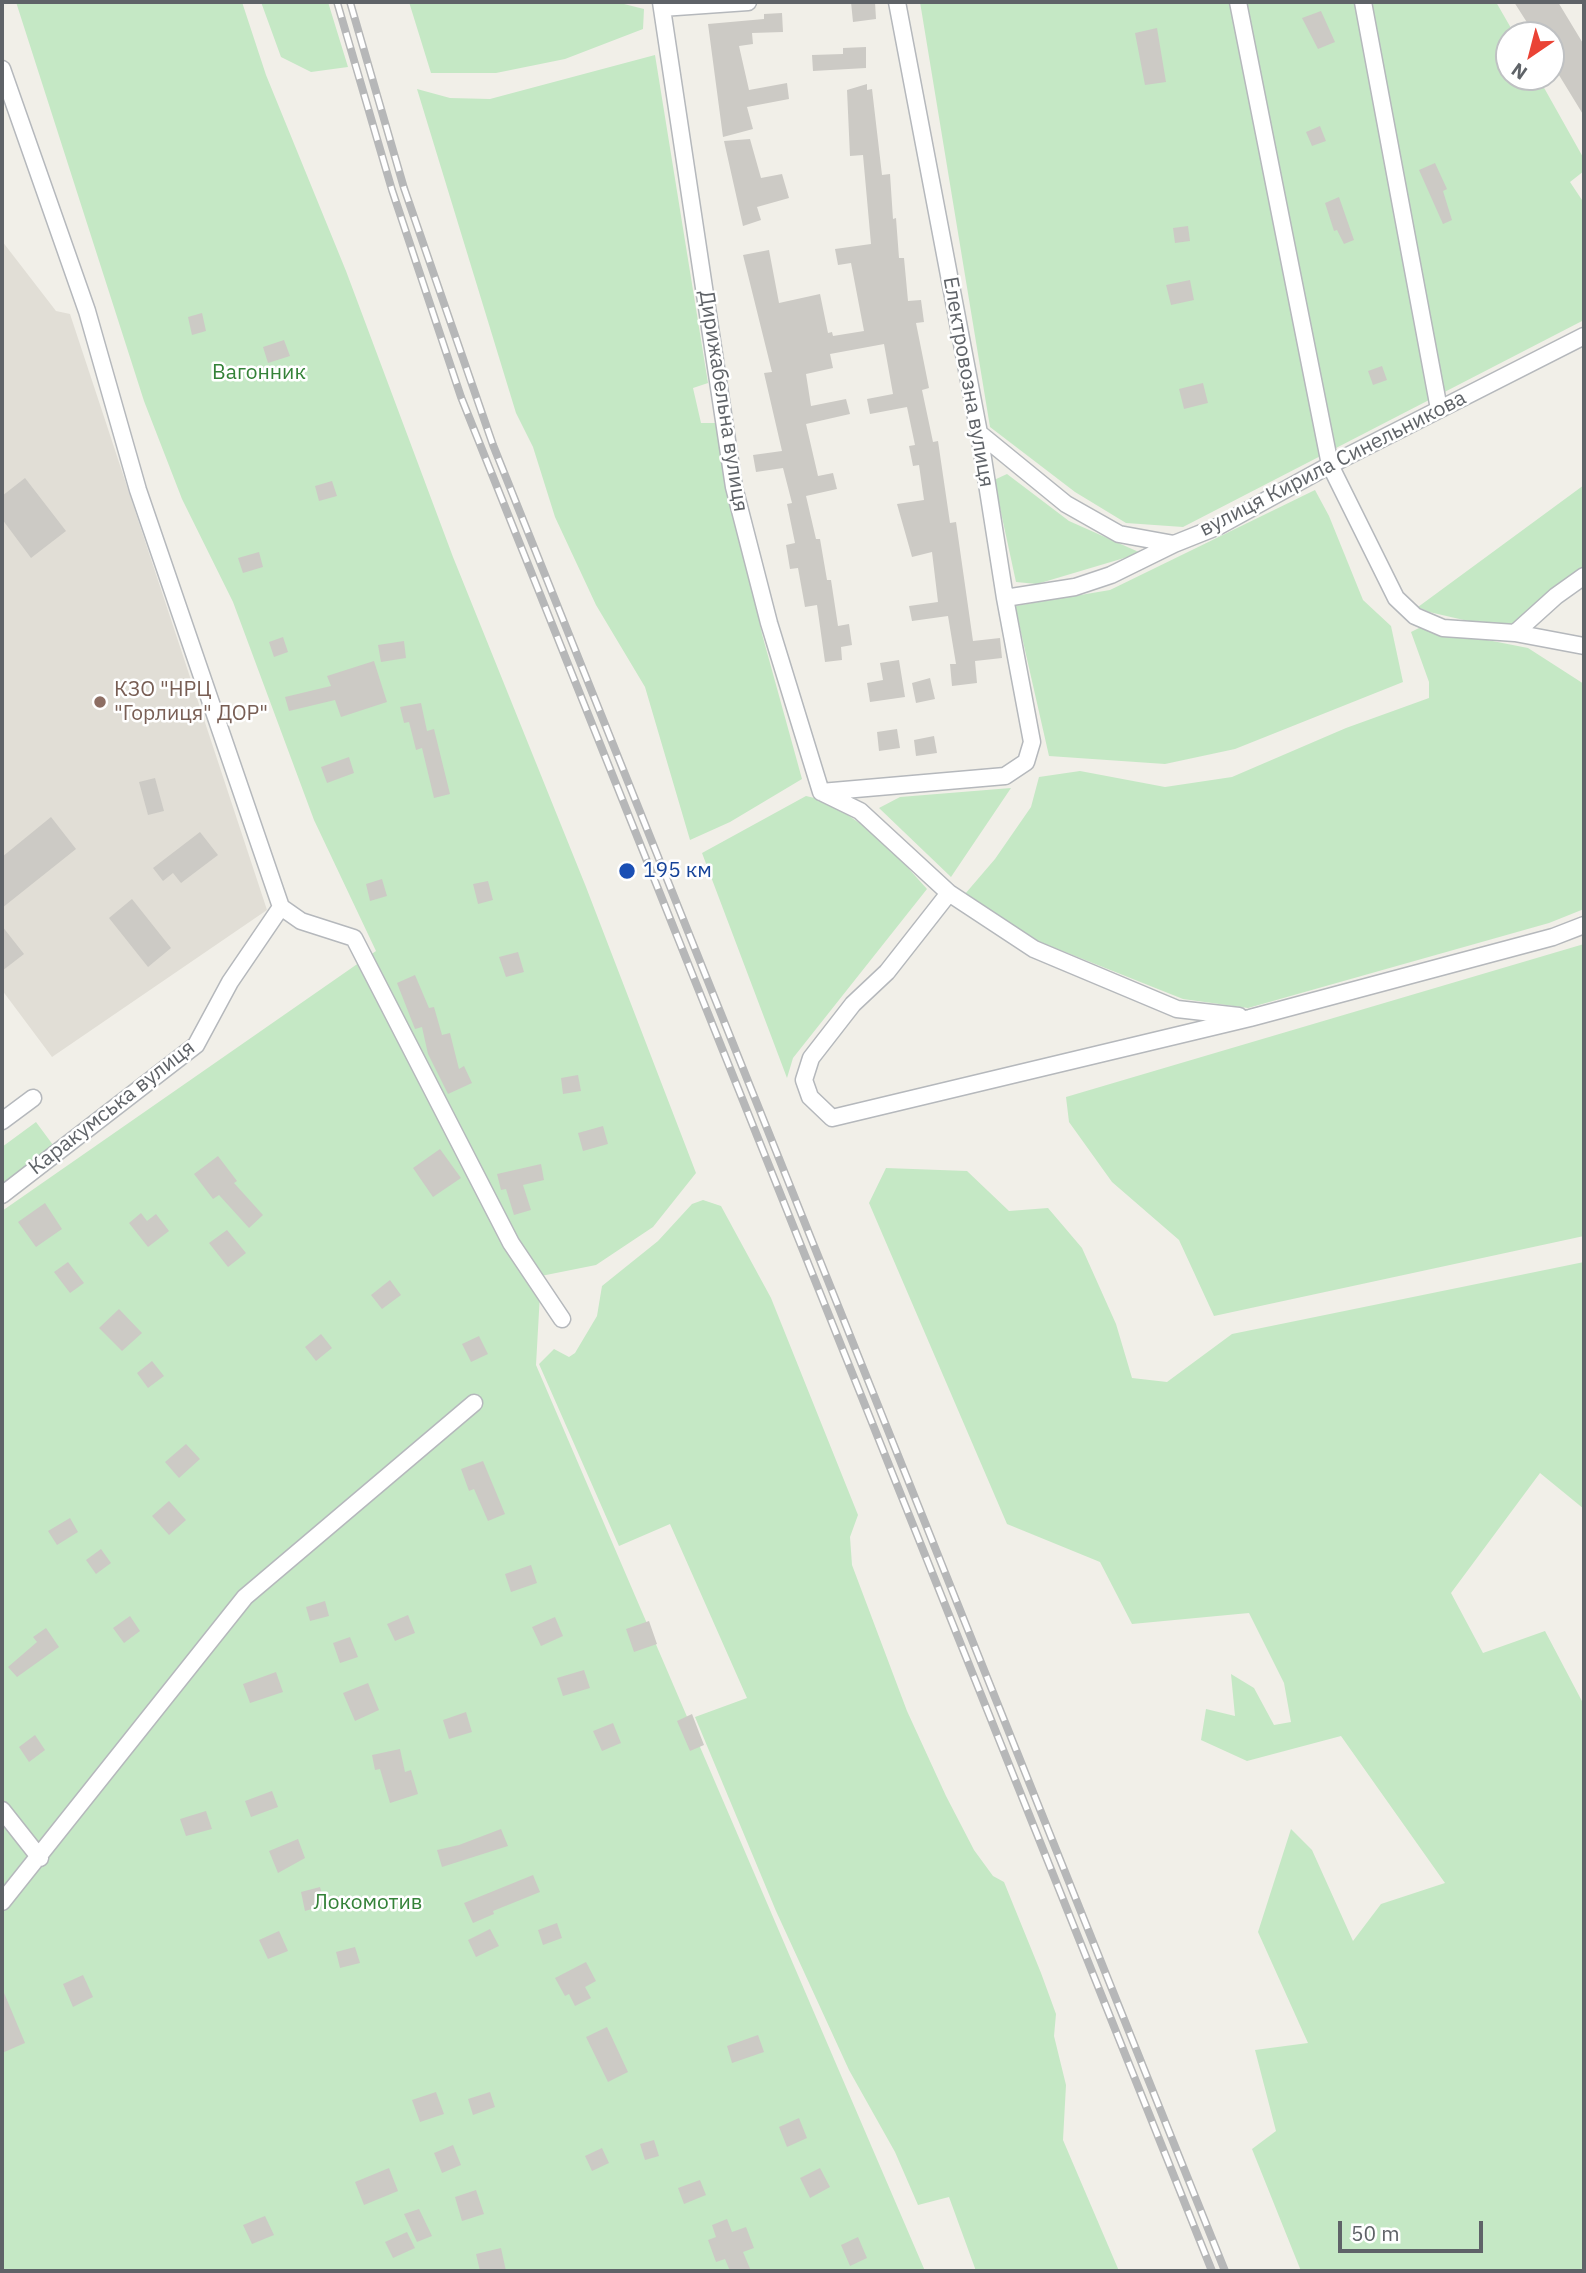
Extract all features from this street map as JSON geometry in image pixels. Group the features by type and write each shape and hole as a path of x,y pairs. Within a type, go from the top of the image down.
{"street":[{"path":"662,5 748,2"},
{"name":"Електровозна вулиця","path":"821,792 1005,776 1026,762 1032,742 1005,598 979,433 897,2"},
{"path":"1238,2 1330,465 1396,598 1415,615 1443,628 1515,633 1584,646"},
{"path":"1363,2 1439,410"},
{"name":"Дирижабельна вулиця","path":"662,5 734,487 769,623 821,792"},
{"path":"2,69 87,312 142,502 281,907 301,921 354,938 511,1243 562,1319"},
{"name":"вулиця Кирила Синельникова","path":"979,433 1077,510 1119,534 1174,544 1219,526 1330,465 1584,336"},
{"path":"1005,598 1075,587 1111,575 1174,544"},
{"path":"1515,633 1556,596 1584,576"},
{"path":"821,792 860,811 949,893 1034,949 1177,1009 1250,1018"},
{"path":"949,893 887,972 853,1004 811,1058 804,1080 810,1097 832,1118 1250,1018 1553,937 1584,925"},
{"name":"Каракумська вулиця","path":"2,1195 196,1045 230,982 281,907"},
{"path":"2,1121 33,1098"},
{"path":"2,1902 40,1858 245,1597 474,1403"},
{"path":"2,1810 40,1858"}],"shaded area":[{"name":"КЗО \"НРЦ \"Горлиця\" ДОР\"","path":"2,241 56,311 70,314 267,910 52,1057 2,990"}],"green space":[{"name":"Локомотив","path":"16,2 242,2 266,75 346,271 453,557 586,887 696,1173 653,1227 596,1265 541,1276 536,1365 925,2271 2,2271 2,1211 376,951 314,820 233,602 182,499 144,401"},
{"path":"261,2 328,2 348,67 311,72 281,57"},
{"path":"409,2 616,2 644,9 643,29 565,59 496,73 431,73"},
{"path":"920,2 1496,2 1507,21 1495,21 1495,91 1546,91 1584,159 1584,171 1570,182 1584,203 1584,320 1183,527 1126,523 1075,492 990,427"},
{"path":"655,55 708,383 693,388 701,423 717,423 762,634 802,779 730,822 690,840 645,687 596,605 555,517 533,447 516,413 417,89 450,98 490,99"},
{"path":"1007,474 1069,521 1141,553 1037,584 1016,582 994,480"},
{"path":"1584,485 1584,570 1514,624 1490,626 1418,607"},
{"path":"1315,490 1329,516 1363,600 1391,626 1403,682 1235,749 1165,764 1049,756 1015,606 1110,590"},
{"path":"1421,627 1528,648 1584,684 1584,909 1549,923 1248,1008 1183,999 1035,940 965,894 995,859 1031,807 1039,777 1080,771 1165,787 1232,777 1346,728 1429,698 1429,682 1411,632"},
{"path":"1011,788 951,877 879,808 900,797"},
{"path":"806,796 827,801 880,837 927,889 793,1058 787,1078 702,853"},
{"path":"1584,944 1584,1236 1214,1316 1179,1240 1112,1182 1069,1122 1066,1097"},
{"path":"36,1122 53,1145 2,1184 2,1147"},
{"path":"886,1168 967,1171 1009,1211 1048,1208 1082,1248 1116,1324 1132,1378 1167,1382 1232,1334 1584,1262 1584,1509 1540,1473 1451,1593 1483,1653 1545,1631 1584,1705 1584,2271 1301,2271 1252,2149 1276,2131 1255,2050 1308,2043 1258,1932 1291,1829 1312,1850 1353,1941 1381,1904 1445,1883 1341,1736 1247,1761 1201,1740 1206,1709 1235,1716 1231,1674 1254,1688 1274,1725 1291,1722 1284,1683 1249,1613 1132,1624 1100,1562 1007,1524 869,1203"},
{"path":"703,1200 721,1206 771,1298 858,1515 850,1537 852,1565 907,1711 974,1850 993,1876 1004,1882 1041,1973 1056,2014 1054,2036 1066,2085 1063,2140 1119,2271 976,2271 949,2197 918,2205 895,2152 849,2070 776,1911 695,1717 747,1698 670,1524 619,1546 539,1364 554,1349 569,1357 575,1353 597,1316 602,1286 658,1241 692,1204"}],"building":[{"path":"851,2 875,2 876,19 853,22"},
{"path":"1514,2 1558,2 1584,45 1584,116 1565,85 1565,21 1526,21"},
{"path":"1321,11 1335,42 1318,49 1302,18"},
{"path":"782,13 783,32 752,33 753,44 739,46 749,90 787,83 789,99 747,107 753,129 723,137 708,24 764,19 764,14"},
{"path":"1157,28 1166,82 1145,85 1135,33"},
{"path":"866,47 866,68 813,71 812,55 843,54 843,48"},
{"path":"867,84 867,90 872,89 882,175 890,174 893,219 896,218 899,258 904,258 908,301 921,300 924,322 916,323 929,388 922,390 933,442 938,441 950,523 956,522 973,641 1000,638 1002,658 975,661 977,683 952,686 950,664 956,664 948,616 912,621 909,606 938,602 932,552 912,557 897,504 924,500 919,465 913,466 909,446 915,445 907,407 870,414 867,399 893,394 884,344 830,354 833,368 806,374 811,406 846,399 850,414 806,424 818,476 833,473 837,489 806,496 816,539 820,539 827,580 831,580 838,626 849,624 852,645 841,647 842,660 825,662 817,605 805,607 798,568 790,569 786,545 795,543 787,504 792,503 783,468 756,472 753,455 782,451 764,373 772,372 743,255 769,250 779,303 820,294 828,333 832,332 833,336 864,331 851,263 838,265 835,249 871,244 863,155 850,156 847,90"},
{"path":"1320,126 1326,141 1312,146 1306,132"},
{"path":"750,139 761,178 782,174 789,198 757,207 761,220 743,226 724,141"},
{"path":"1435,163 1447,189 1443,191 1452,220 1443,224 1419,170"},
{"path":"1339,197 1354,240 1344,244 1337,230 1334,231 1325,203"},
{"path":"1188,226 1190,241 1175,243 1173,228"},
{"path":"1190,280 1194,300 1171,305 1166,285"},
{"path":"202,313 206,331 192,335 188,317"},
{"path":"284,340 290,356 268,363 263,347"},
{"path":"1382,366 1387,380 1373,385 1368,371"},
{"path":"1203,383 1208,403 1184,409 1179,389"},
{"path":"25,478 66,531 31,558 2,519 2,496"},
{"path":"332,481 337,496 319,501 315,486"},
{"path":"259,552 263,567 243,573 238,558"},
{"path":"283,637 288,652 274,657 269,642"},
{"path":"404,641 406,658 381,662 378,645"},
{"path":"899,660 905,697 870,702 867,683 883,680 880,663"},
{"path":"374,661 387,702 341,717 335,700 289,711 285,697 331,686 327,676"},
{"path":"930,678 935,699 916,703 912,683"},
{"path":"421,703 427,731 434,729 450,794 434,798 422,748 416,750 409,722 404,723 400,707"},
{"path":"897,729 900,748 879,751 877,732"},
{"path":"934,736 937,753 916,756 914,740"},
{"path":"349,757 354,773 327,783 321,767"},
{"path":"155,778 164,811 148,815 139,782"},
{"path":"51,817 76,849 2,908 2,857"},
{"path":"200,832 218,855 181,883 173,873 163,881 153,868"},
{"path":"382,879 387,896 370,901 366,884"},
{"path":"488,881 493,900 478,904 473,884"},
{"path":"132,899 171,948 148,967 109,918"},
{"path":"2,926 24,954 2,971"},
{"path":"518,952 524,972 506,977 499,957"},
{"path":"415,975 429,1008 434,1007 442,1035 450,1033 459,1069 464,1066 472,1083 448,1094 428,1054 422,1027 415,1029 397,983"},
{"path":"578,1075 581,1091 563,1094 561,1078"},
{"path":"603,1126 608,1144 583,1151 578,1133"},
{"path":"440,1149 461,1178 433,1197 413,1168"},
{"path":"218,1156 237,1181 234,1183 263,1215 249,1228 219,1195 213,1199 194,1174"},
{"path":"541,1164 544,1180 523,1185 531,1210 514,1215 506,1189 501,1190 497,1174"},
{"path":"45,1203 62,1229 36,1247 18,1222"},
{"path":"141,1213 147,1221 156,1214 169,1231 148,1247 129,1223"},
{"path":"227,1230 246,1253 228,1267 209,1243"},
{"path":"68,1262 84,1283 70,1293 54,1272"},
{"path":"390,1280 401,1295 382,1309 371,1295"},
{"path":"119,1309 142,1333 122,1351 99,1328"},
{"path":"321,1334 332,1348 316,1361 305,1347"},
{"path":"479,1336 488,1354 471,1362 462,1344"},
{"path":"152,1361 164,1376 148,1388 137,1373"},
{"path":"186,1444 200,1459 179,1478 165,1462"},
{"path":"483,1461 505,1514 488,1521 474,1489 469,1491 461,1469"},
{"path":"169,1501 186,1520 169,1535 152,1516"},
{"path":"70,1518 78,1532 57,1545 48,1531"},
{"path":"101,1549 111,1563 96,1574 86,1560"},
{"path":"531,1565 537,1583 511,1592 505,1574"},
{"path":"325,1601 329,1616 310,1621 306,1607"},
{"path":"408,1615 415,1633 395,1641 387,1624"},
{"path":"130,1616 140,1631 124,1643 113,1628"},
{"path":"555,1617 563,1636 541,1646 532,1627"},
{"path":"649,1621 657,1644 634,1652 626,1629"},
{"path":"46,1628 59,1647 17,1677 8,1667 37,1642 33,1637"},
{"path":"350,1637 358,1657 340,1663 333,1643"},
{"path":"584,1670 590,1688 563,1696 557,1678"},
{"path":"276,1672 283,1692 250,1703 243,1684"},
{"path":"368,1683 379,1710 355,1721 343,1693"},
{"path":"466,1712 472,1732 449,1739 443,1720"},
{"path":"692,1714 704,1745 690,1751 677,1721"},
{"path":"613,1723 621,1743 602,1751 593,1731"},
{"path":"35,1735 45,1750 29,1762 19,1747"},
{"path":"400,1749 405,1772 411,1770 418,1794 390,1803 380,1769 375,1770 372,1755"},
{"path":"272,1791 278,1807 251,1817 245,1801"},
{"path":"206,1811 212,1829 186,1836 180,1819"},
{"path":"501,1829 508,1846 442,1867 437,1850 459,1845"},
{"path":"298,1839 305,1858 278,1873 269,1851"},
{"path":"533,1875 540,1892 493,1911 494,1914 473,1923 464,1903"},
{"path":"320,1887 325,1905 305,1911 301,1892"},
{"path":"557,1923 562,1938 543,1945 538,1930"},
{"path":"490,1929 499,1946 476,1957 468,1940"},
{"path":"279,1931 288,1951 268,1959 259,1940"},
{"path":"355,1947 360,1963 340,1968 336,1952"},
{"path":"586,1962 596,1981 585,1987 591,1998 575,2006 569,1994 565,1996 555,1978"},
{"path":"83,1975 93,1997 73,2007 63,1984"},
{"path":"2,1988 25,2043 2,2053"},
{"path":"607,2027 628,2072 608,2082 586,2037"},
{"path":"758,2035 764,2052 732,2063 727,2046"},
{"path":"436,2092 444,2114 420,2122 412,2100"},
{"path":"490,2092 495,2107 473,2115 468,2099"},
{"path":"799,2118 807,2138 787,2147 779,2127"},
{"path":"654,2140 659,2156 645,2160 640,2144"},
{"path":"453,2145 461,2165 442,2173 434,2153"},
{"path":"602,2148 609,2163 592,2171 585,2156"},
{"path":"389,2168 398,2191 364,2205 355,2182"},
{"path":"820,2168 830,2187 810,2198 800,2178"},
{"path":"700,2180 706,2195 684,2204 678,2188"},
{"path":"476,2190 484,2214 462,2221 455,2197"},
{"path":"419,2209 432,2236 417,2242 404,2214"},
{"path":"265,2216 274,2235 252,2244 243,2225"},
{"path":"727,2219 732,2232 746,2227 754,2248 743,2252 751,2271 730,2271 725,2259 716,2262 708,2240 716,2237 712,2225"},
{"path":"407,2232 415,2248 393,2258 385,2242"},
{"path":"858,2237 867,2258 850,2266 841,2245"},
{"path":"501,2248 506,2271 480,2271 476,2254"}],"railway":[{"path":"337,2 392,190 461,397 1212,2271"},
{"path":"350,2 404,188 493,445 1225,2271"}],"place":[{"name":"КЗО \"НРЦ \"Горлиця\" ДОР\"","path":"100,702"},
{"name":"195 км","path":"627,871"}],"park label":[{"name":"Вагонник","path":"259,373"}]}
